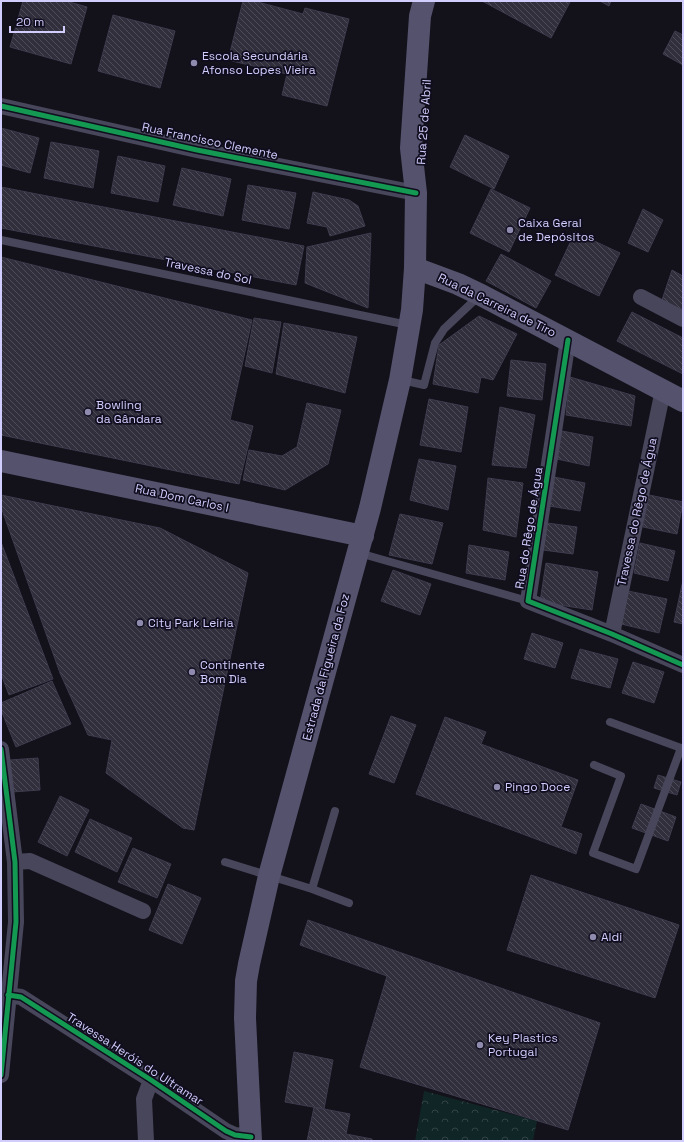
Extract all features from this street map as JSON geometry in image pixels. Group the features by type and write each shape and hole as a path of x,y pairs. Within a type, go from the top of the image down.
{"main road":[{"name":"Rua 25 de Abril","path":"416,193 411,148 420,16 426,1"},
{"name":"Estrada da Figueira da Foz","path":"251,1139 245,1018 246,981 269,876 360,545 400,380 412,310 415,268 416,193"},
{"name":"Rua da Carreira de Tiro","path":"415,268 458,284 481,295 683,401"},
{"name":"Rua Dom Carlos I","path":"1,461 360,545"}],"street":[{"name":"Rua Francisco Clemente","path":"1,106 197,150 416,193"},
{"path":"641,297 683,319"},
{"name":"Rua do Rêgo de Água","path":"568,340 528,601 612,634 683,665"},
{"name":"Travessa do Rêgo de Água","path":"612,634 663,390"},
{"path":"1,749 15,862 16,922 1,1075"},
{"path":"15,862 30,861 143,911"},
{"name":"Travessa Heróis do Ultramar","path":"8,995 21,997 226,1131 251,1139"},
{"path":"146,1141 144,1099 150,1080"}],"lane":[{"name":"Travessa do Sol","path":"1,240 409,325"},
{"path":"400,380 424,385 435,343 444,329 481,295"},
{"path":"360,545 528,601"},
{"path":"594,765 621,776 593,853 636,869 681,748 610,722"},
{"path":"312,889 334,811"},
{"path":"225,862 312,889 349,903"}],"green space":[{"path":"424,1091 537,1121 533,1141 415,1141"}],"building":[{"path":"23,1 66,1 87,7 71,64 10,47"},
{"path":"243,1 254,1 303,14 305,8 349,19 327,106 282,95 287,74 228,60"},
{"path":"482,1 568,1 570,2 551,38"},
{"path":"600,1 611,1 609,6"},
{"path":"113,15 175,31 160,88 98,71"},
{"path":"675,31 683,35 683,65 663,54"},
{"path":"1,128 39,138 30,173 1,165"},
{"path":"465,135 509,156 494,189 450,167"},
{"path":"51,142 99,151 93,188 44,178"},
{"path":"118,156 165,166 158,202 111,193"},
{"path":"182,168 231,179 223,216 173,205"},
{"path":"248,185 296,193 289,229 242,220"},
{"path":"1,187 304,246 296,285 1,228"},
{"path":"491,189 530,208 509,252 470,233"},
{"path":"313,192 349,200 358,206 365,226 330,236 327,227 307,223"},
{"path":"643,209 663,220 648,252 628,243"},
{"path":"575,232 620,253 599,296 555,275"},
{"path":"371,233 368,308 305,283 307,247"},
{"path":"501,254 551,281 536,308 486,281"},
{"path":"1,257 252,320 230,420 253,426 239,484 1,435"},
{"path":"672,270 683,276 683,310 662,300"},
{"path":"632,312 683,338 683,374 617,341"},
{"path":"479,316 517,334 493,380 481,377 478,393 433,384 439,345"},
{"path":"254,318 281,322 272,373 245,366"},
{"path":"284,323 357,337 345,393 276,374"},
{"path":"511,360 546,364 542,400 507,396"},
{"path":"570,377 635,396 631,426 566,415"},
{"path":"429,399 468,407 461,452 420,445"},
{"path":"307,403 341,410 328,464 285,490 243,480 249,450 282,456 297,447"},
{"path":"500,407 535,415 526,468 492,465"},
{"path":"562,431 593,437 589,466 557,459"},
{"path":"419,459 456,466 448,510 410,500"},
{"path":"554,477 585,483 580,511 549,506"},
{"path":"488,478 523,483 516,537 483,530"},
{"name":"City Park Leiria","path":"1,495 160,528 248,573 194,830 183,828 106,773 112,740 88,735 60,673 1,507"},
{"path":"649,495 683,502 677,534 643,527"},
{"path":"400,514 443,523 432,564 389,555"},
{"path":"547,523 577,527 573,554 543,550"},
{"path":"1,542 53,679 9,695 1,674"},
{"path":"640,543 675,551 668,581 634,573"},
{"path":"469,545 509,552 505,580 466,573"},
{"path":"546,563 598,572 592,610 540,602"},
{"path":"393,570 431,584 420,615 381,601"},
{"path":"683,580 683,624 674,622"},
{"path":"628,591 667,599 659,633 621,624"},
{"path":"532,633 563,643 555,668 524,659"},
{"path":"580,649 618,659 610,688 571,678"},
{"path":"633,662 664,672 654,703 622,693"},
{"path":"52,681 71,724 16,747 1,710 1,703"},
{"path":"391,716 416,725 394,783 369,774"},
{"name":"Pingo Doce","path":"445,717 486,732 481,744 578,780 561,827 582,834 576,854 416,794"},
{"path":"38,758 40,790 12,792 10,760"},
{"path":"658,775 681,782 677,795 654,788"},
{"path":"60,796 89,810 67,856 38,842"},
{"path":"641,804 676,817 668,841 632,828"},
{"path":"90,819 132,838 117,872 75,852"},
{"path":"133,848 171,864 157,898 118,882"},
{"name":"Aldi","path":"531,875 679,925 655,998 507,950"},
{"path":"168,884 201,898 182,944 149,930"},
{"name":"Key Plastics Portugal","path":"308,920 600,1023 568,1130 360,1067 387,976 300,945"},
{"path":"294,1052 333,1060 324,1109 285,1102"},
{"path":"314,1107 350,1114 346,1134 372,1139 372,1141 307,1141"}],"cycle path":[{"path":"1,106 197,150 416,193"},
{"path":"568,340 528,601 612,634 683,665"},
{"path":"1,749 15,862 16,922 1,1075"},
{"path":"8,995 21,997 151,1080 226,1131 235,1135 251,1137"}],"place":[{"name":"Escola Secundária Afonso Lopes Vieira","path":"194,63"},
{"name":"Caixa Geral de Depósitos","path":"510,230"},
{"name":"Bowling da Gândara","path":"88,412"},
{"name":"City Park Leiria","path":"140,623"},
{"name":"Continente Bom Dia","path":"192,672"},
{"name":"Pingo Doce","path":"497,787"},
{"name":"Aldi","path":"593,937"},
{"name":"Key Plastics Portugal","path":"480,1045"}]}
